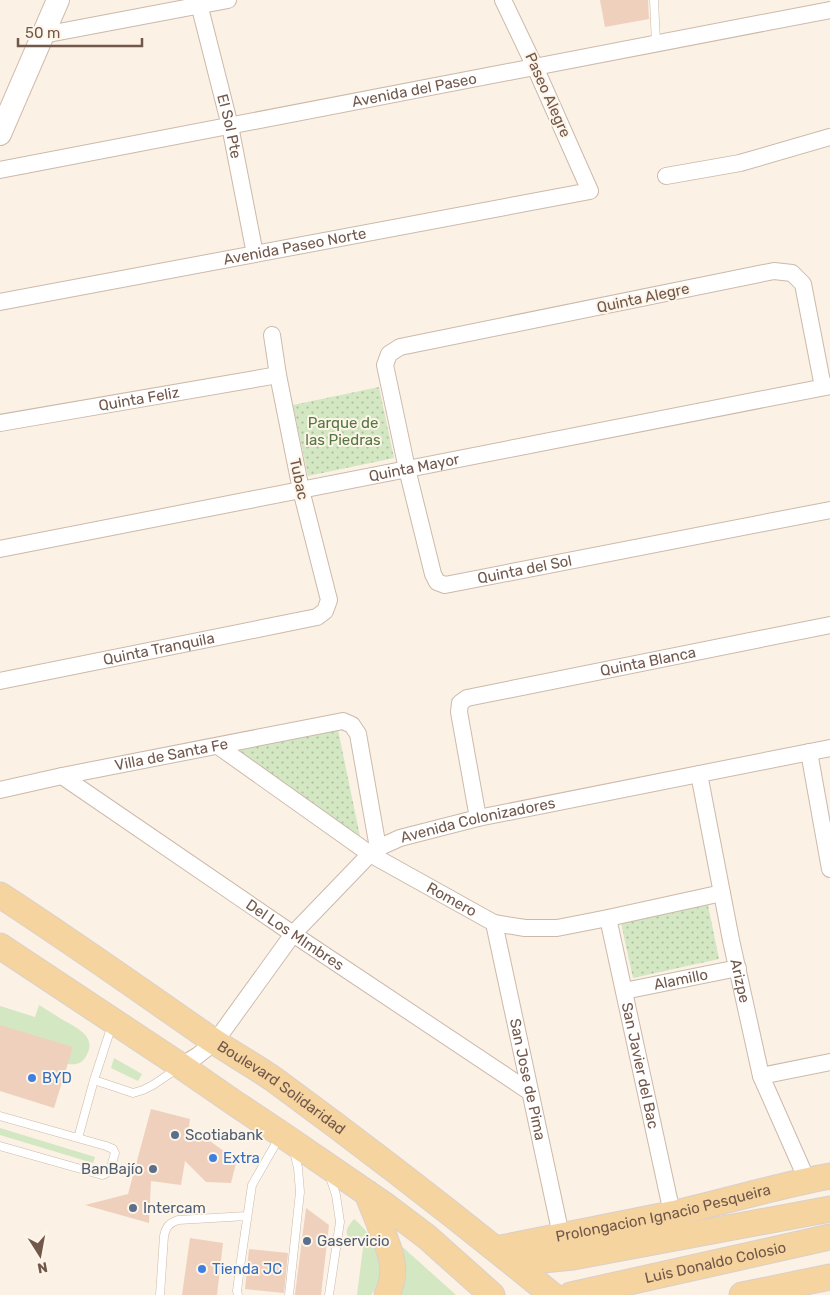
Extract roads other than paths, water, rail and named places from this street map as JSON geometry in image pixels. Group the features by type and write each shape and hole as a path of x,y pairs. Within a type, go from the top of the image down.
{"main road":[{"name":"Boulevard Solidaridad","path":"0,894 215,1042 274,1080 552,1295"},
{"path":"0,946 181,1066 386,1206 427,1237 492,1295"},
{"name":"Prolongacion Ignacio Pesqueira","path":"496,1250 672,1213 819,1178"},
{"path":"367,1193 388,1244 392,1260 393,1274 391,1287 387,1295"},
{"path":"496,1250 533,1261 560,1259 830,1209"},
{"name":"Luis Donaldo Colosio","path":"571,1295 830,1237"},
{"path":"742,1295 830,1277"}],"street":[{"path":"0,134 58,0"},
{"path":"43,35 198,3 228,0"},
{"name":"Paseo Alegre","path":"503,0 590,192"},
{"name":"El Sol Pte","path":"198,3 230,126 255,254"},
{"name":"Avenida del Paseo","path":"0,170 535,67 828,8"},
{"path":"666,176 740,163 830,137"},
{"name":"Avenida Paseo Norte","path":"0,302 590,192"},
{"name":"Quinta Alegre","path":"385,365 389,354 400,347 774,271 792,273 803,284 826,387"},
{"name":"Tubac","path":"272,335 301,490 329,600 325,611 317,616"},
{"name":"Quinta del Sol","path":"385,365 407,469 433,574 437,582 445,585 830,510"},
{"name":"Quinta Feliz","path":"0,423 278,375"},
{"name":"Quinta Mayor","path":"0,549 826,387"},
{"name":"Quinta Tranquila","path":"0,680 317,616"},
{"name":"Quinta Blanca","path":"478,818 459,712 460,703 467,698 830,625"},
{"name":"Villa de Santa Fe","path":"0,790 343,721 352,725 358,734 374,851"},
{"name":"Romero","path":"218,746 374,851 494,923 526,928 557,928 722,893"},
{"name":"Avenida Colonizadores","path":"181,1066 215,1042 292,934 374,851 400,838 478,818 830,748"},
{"path":"809,752 830,869"},
{"name":"Arizpe","path":"699,774 761,1076 819,1178"},
{"name":"Del Los MImbres","path":"62,776 292,934 530,1092"},
{"name":"San Javier del Bac","path":"608,918 672,1213"},
{"name":"San Jose de Pima","path":"494,923 561,1235"},
{"name":"Alamillo","path":"624,991 738,968"},
{"path":"761,1076 830,1062"}],"lane":[{"path":"654,0 656,43"},
{"path":"78,1138 113,1021"},
{"path":"94,1080 133,1093 153,1085 181,1066"},
{"path":"0,1116 78,1138 113,1150 115,1153 109,1171 106,1174 102,1174 0,1146"},
{"path":"238,1295 252,1185 286,1137 296,1158 300,1180 297,1252 289,1295"},
{"path":"323,1162 336,1195 340,1222 335,1233 327,1280 327,1292"},
{"path":"160,1295 164,1236 170,1223 178,1220 248,1216"}],"place":[{"name":"BYD","path":"32,1078"},
{"name":"Scotiabank","path":"175,1135"},
{"name":"Extra","path":"213,1158"},
{"name":"BanBajío","path":"153,1169"},
{"name":"Intercam","path":"133,1208"},
{"name":"Gaservicio","path":"307,1241"},
{"name":"Tienda JC","path":"202,1269"}],"park label":[{"name":"Parque de las Piedras","path":"343,432"}]}
